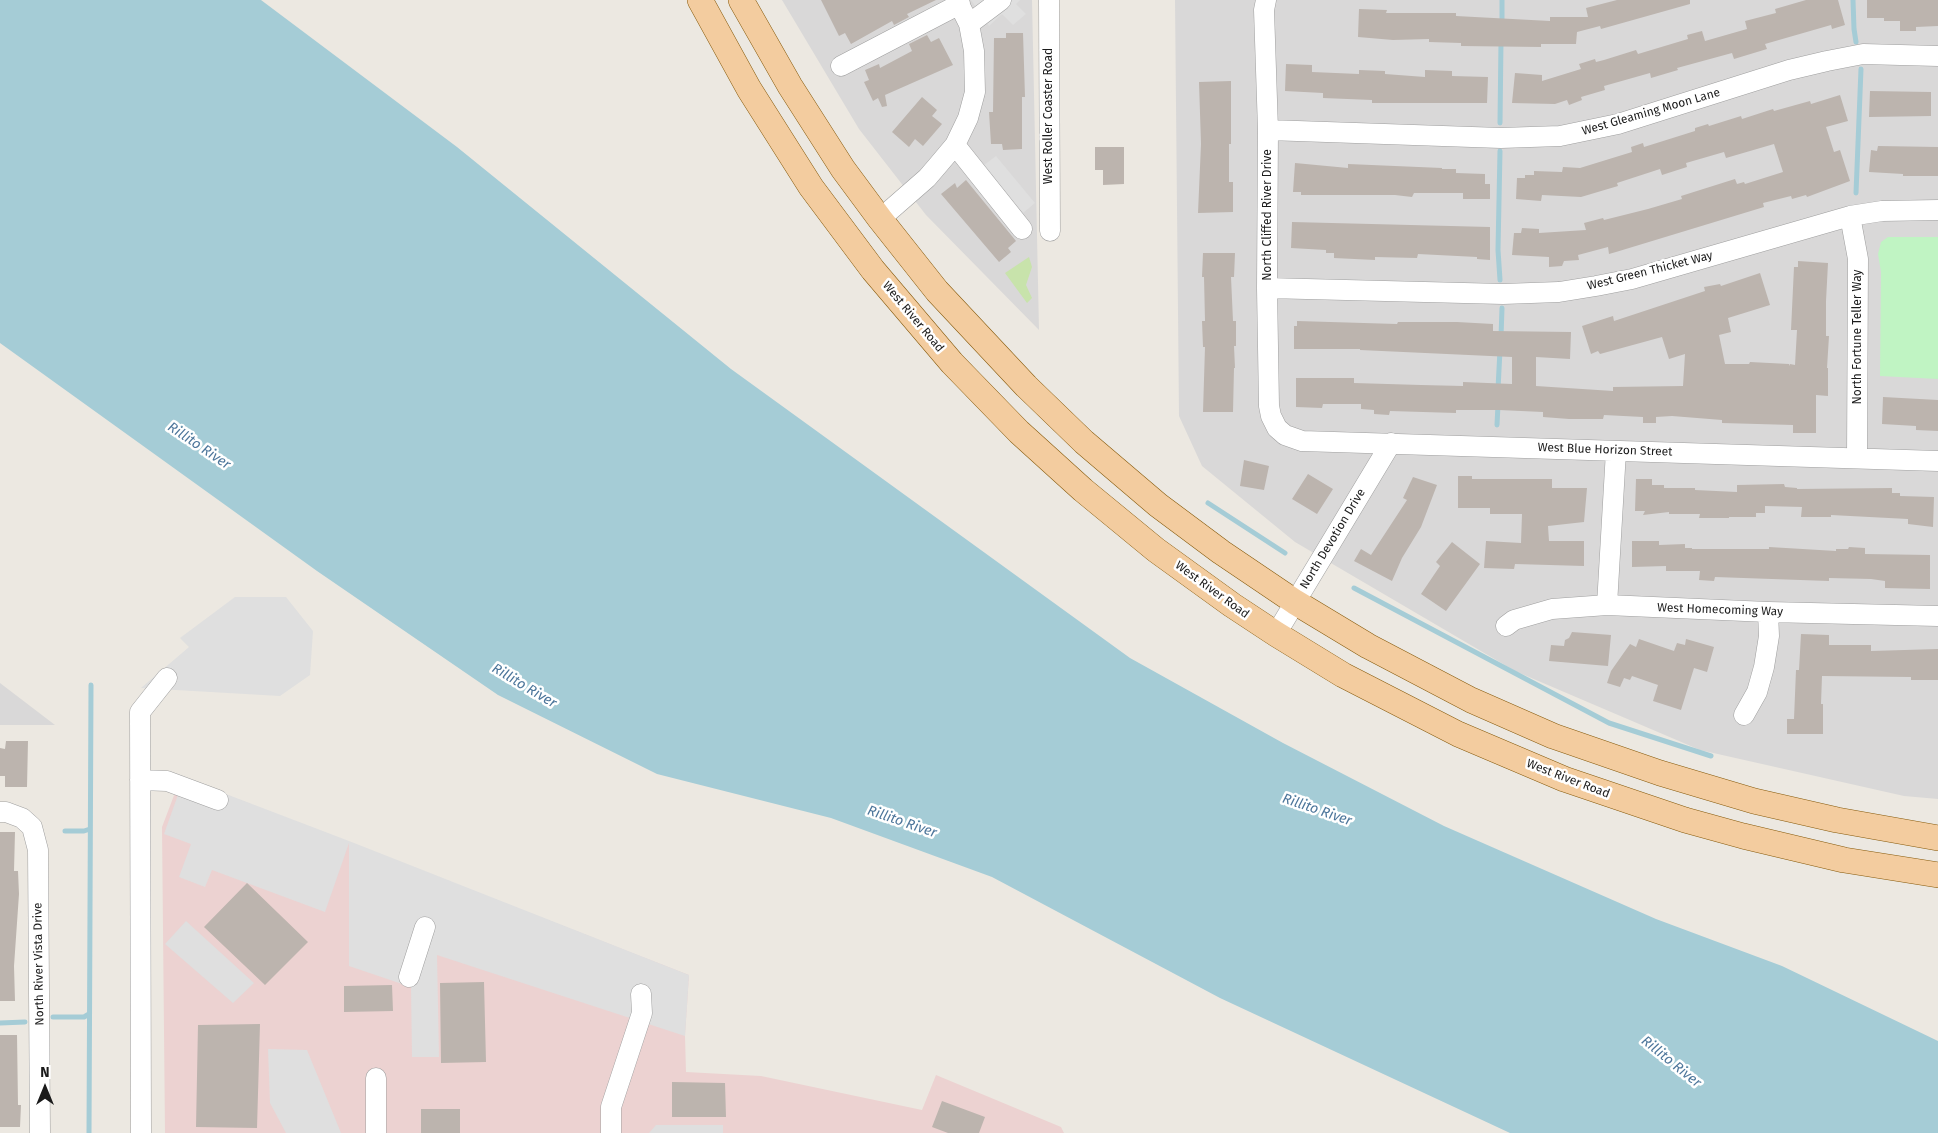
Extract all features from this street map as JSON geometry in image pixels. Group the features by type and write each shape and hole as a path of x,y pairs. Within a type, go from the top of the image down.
{"main road":[{"name":"West River Road","path":"700,0 749,88 811,187 873,270 952,363 1019,432 1089,495 1156,550 1232,605 1343,675 1442,726 1564,779 1676,818 1743,836 1844,860 1938,875"},
{"path":"742,0 810,119 880,220 937,291 977,336 1084,442 1158,505 1221,552 1295,602 1368,646 1472,700 1553,736 1587,749 1754,802 1837,820 1938,838"}],"street":[{"path":"970,24 1000,0"},
{"name":"West Roller Coaster Road","path":"1048,0 1050,231"},
{"name":"North Cliffed River Drive","path":"1266,0 1264,10 1268,130 1267,288 1269,406 1272,431"},
{"path":"841,66 958,2 970,24 976,66 974,92 968,118 955,145 927,178 880,220"},
{"name":"West Gleaming Moon Lane","path":"1268,130 1501,138 1560,136 1608,127 1789,70 1827,61 1863,54 1938,56"},
{"path":"955,145 1022,229"},
{"name":"West Green Thicket Way","path":"1267,288 1502,294 1578,290 1632,279 1850,216 1891,211 1938,210"},
{"name":"North Fortune Teller Way","path":"1850,216 1858,259 1857,458"},
{"name":"West Blue Horizon Street","path":"1272,431 1302,441 1938,461"},
{"name":"North Devotion Drive","path":"1276,634 1391,443"},
{"path":"1607,605 1616,451"},
{"name":"West Homecoming Way","path":"1506,626 1514,620 1552,609 1607,605 1768,612 1938,616"},
{"path":"1744,715 1757,692 1764,668 1769,636 1768,612"},
{"path":"140,1133 140,712 167,678"},
{"path":"140,780 167,781 218,800"},
{"name":"North River Vista Drive","path":"3,812 22,818 32,816 32,827 38,850 40,1133"},
{"path":"409,977 425,927"},
{"path":"611,1133 611,1107 642,1013 641,994"},
{"path":"376,1078 376,1133"}],"shaded area":[{"path":"782,0 1032,0 1039,330 926,215 859,129"},
{"path":"971,0 1020,0 1016,4 1026,14 1013,25 1002,14 989,26"},
{"path":"1175,0 1938,0 1938,799 1904,796 1700,750 1515,671 1295,542 1202,466 1179,416"},
{"path":"996,156 1035,203 1023,213 984,165"},
{"path":"235,597 286,597 313,631 310,675 280,696 141,688 189,647 180,638"},
{"path":"0,683 55,725 0,725"},
{"path":"181,777 689,975 685,1036 686,1072 761,1076 922,1110 936,1075 1061,1127 1064,1133 165,1133 162,827"},
{"path":"184,778 689,975 685,1036 437,955 439,1057 412,1057 411,987 349,966 349,843 325,912 212,870 205,887 179,877 191,844 164,834"},
{"path":"186,921 254,983 233,1003 165,944"},
{"path":"268,1049 307,1050 341,1133 286,1133 270,1103"},
{"path":"656,1125 723,1125 723,1133 649,1133"}],"green space":[{"path":"1888,237 1938,237 1938,379 1880,376 1881,272 1878,254 1881,242"},
{"path":"1029,257 1032,267 1026,285 1032,298 1027,303 1005,273"}],"water":[{"name":"Rillito River","path":"0,0 261,0 457,147 731,369 1130,658 1283,743 1444,826 1656,919 1782,966 1938,1041 1938,1133 1510,1133 1220,998 992,877 831,818 657,774 498,695 317,571 0,343"}],"building":[{"path":"821,0 936,0 907,14 909,17 894,25 892,21 851,44 845,33 839,36"},
{"path":"1617,0 1690,0 1690,4 1601,29 1600,26 1577,32 1576,44 1541,44 1541,47 1461,46 1461,43 1429,42 1429,39 1393,40 1358,37 1359,9 1387,10 1386,13 1456,13 1456,16 1550,21 1550,17 1588,17 1586,8"},
{"path":"1806,0 1838,0 1845,25 1832,29 1831,25 1765,44 1767,49 1734,59 1732,53 1677,68 1678,70 1651,78 1650,73 1604,86 1605,90 1581,97 1582,100 1569,105 1567,100 1555,104 1512,103 1515,73 1542,75 1542,81 1581,69 1579,64 1595,59 1596,62 1636,50 1638,54 1688,39 1687,35 1702,31 1705,41 1747,29 1745,21 1776,13 1775,9"},
{"path":"1867,0 1938,0 1938,26 1916,27 1916,31 1900,31 1900,21 1884,21 1884,18 1867,18"},
{"path":"1006,33 1023,33 1025,97 1022,97 1022,149 1003,150 1002,144 991,144 989,112 993,112 994,38 1006,38"},
{"path":"927,35 931,42 939,38 953,65 885,95 887,106 882,107 878,98 873,101 864,82 869,80 865,70 879,64 880,68 912,51 909,44"},
{"path":"1286,64 1312,65 1312,72 1359,74 1359,70 1385,71 1385,74 1425,77 1425,70 1452,71 1452,76 1488,77 1487,103 1372,103 1372,100 1323,98 1323,93 1285,91"},
{"path":"1231,81 1229,182 1233,182 1233,212 1198,213 1201,144 1199,82"},
{"path":"1870,91 1931,92 1931,116 1869,117"},
{"path":"1840,95 1848,121 1826,127 1834,152 1840,150 1850,181 1807,197 1806,195 1792,199 1791,196 1763,203 1764,207 1609,254 1608,247 1578,255 1579,260 1564,261 1562,266 1549,267 1549,257 1512,255 1514,233 1521,233 1522,228 1539,229 1539,233 1586,230 1584,223 1648,209 1682,199 1681,196 1735,179 1737,184 1744,182 1745,184 1783,172 1774,144 1726,158 1724,152 1686,163 1687,167 1662,175 1660,169 1617,183 1618,186 1581,197 1542,195 1541,201 1516,199 1517,178 1525,178 1525,175 1534,175 1534,171 1562,172 1563,167 1580,168 1632,152 1631,147 1643,143 1644,147 1695,131 1695,128 1708,124 1709,126 1741,116 1742,119 1773,109 1774,111 1810,101 1811,104"},
{"path":"922,97 937,110 932,116 942,124 923,146 915,139 909,147 892,132"},
{"path":"1878,146 1938,147 1938,176 1903,176 1903,174 1869,172 1871,150 1877,151"},
{"path":"1095,147 1124,147 1124,184 1103,185 1103,170 1095,170"},
{"path":"1295,163 1348,168 1348,164 1442,168 1456,169 1456,173 1485,174 1485,184 1490,184 1490,199 1463,199 1463,193 1414,193 1412,197 1395,195 1301,195 1301,192 1293,192"},
{"path":"966,180 1016,241 1008,248 1011,252 999,262 941,194 955,183 957,188"},
{"path":"1292,222 1490,227 1490,260 1477,259 1477,257 1418,254 1417,258 1375,257 1375,260 1334,258 1334,253 1326,253 1326,250 1291,248"},
{"path":"1203,253 1235,253 1234,277 1231,277 1233,321 1236,321 1233,412 1203,412 1205,347 1203,347 1202,321 1205,321 1204,277 1202,277"},
{"path":"1798,261 1828,263 1826,336 1829,336 1828,396 1816,395 1816,433 1793,433 1793,425 1722,423 1722,420 1672,416 1656,417 1656,423 1643,423 1643,417 1604,415 1603,419 1569,419 1543,417 1543,412 1499,410 1456,410 1456,413 1390,411 1389,415 1374,414 1374,410 1361,409 1361,404 1323,404 1322,408 1296,407 1296,378 1354,378 1354,383 1421,385 1463,386 1463,382 1512,384 1512,357 1360,349 1294,349 1294,326 1297,326 1297,321 1397,324 1398,322 1457,322 1493,324 1493,331 1571,332 1570,359 1536,357 1536,386 1613,391 1613,387 1683,386 1685,354 1669,359 1662,337 1600,354 1598,351 1591,354 1582,326 1613,316 1614,321 1705,291 1704,287 1720,284 1721,286 1760,273 1770,305 1728,318 1731,332 1719,335 1725,364 1749,364 1750,362 1795,365 1797,330 1791,330 1794,267 1798,267"},
{"path":"1883,397 1938,400 1938,431 1916,430 1916,426 1882,424"},
{"path":"1244,460 1269,466 1264,490 1240,486"},
{"path":"1308,474 1333,489 1317,514 1292,499"},
{"path":"1458,476 1472,476 1472,479 1552,479 1552,488 1587,488 1584,522 1548,526 1549,541 1584,541 1584,566 1515,564 1514,569 1484,568 1486,541 1521,543 1522,514 1490,514 1490,508 1458,508"},
{"path":"1413,477 1437,485 1421,527 1402,558 1392,581 1354,561 1361,549 1371,555 1407,500 1403,498"},
{"path":"1636,479 1652,479 1652,485 1664,485 1664,488 1695,488 1695,490 1737,492 1737,485 1784,484 1785,487 1797,489 1892,488 1892,493 1900,493 1900,496 1934,497 1933,527 1908,524 1908,519 1831,515 1831,517 1801,517 1802,507 1765,506 1765,513 1756,513 1756,517 1699,518 1700,514 1669,514 1669,512 1643,515 1645,511 1635,511"},
{"path":"1632,541 1659,541 1659,545 1685,544 1685,548 1692,549 1769,549 1769,547 1836,551 1836,549 1848,549 1849,547 1865,548 1865,554 1930,555 1930,589 1885,588 1885,581 1871,579 1829,578 1829,581 1715,577 1714,581 1699,580 1700,571 1666,571 1666,566 1632,567"},
{"path":"1452,542 1480,564 1446,611 1421,594 1440,566 1436,562"},
{"path":"1572,632 1611,635 1608,666 1549,661 1551,645 1564,646 1565,640 1569,638"},
{"path":"1801,634 1829,635 1829,645 1871,645 1871,651 1938,649 1938,680 1911,680 1911,677 1822,676 1823,734 1787,734 1787,719 1794,719 1796,670 1799,670"},
{"path":"1639,639 1674,651 1677,643 1685,645 1686,639 1714,647 1707,672 1694,668 1681,710 1653,701 1658,685 1632,676 1630,680 1624,678 1620,687 1607,683 1611,671 1630,644 1636,647"},
{"path":"6,741 28,741 27,787 5,787 5,776 0,776 0,748 5,749"},
{"path":"0,832 15,832 14,871 18,871 19,894 14,966 15,1001 0,1001"},
{"path":"247,883 308,942 265,985 204,927"},
{"path":"484,982 486,1062 441,1063 440,983"},
{"path":"392,985 393,1011 344,1012 344,986"},
{"path":"260,1024 257,1128 196,1127 198,1025"},
{"path":"0,1035 17,1035 18,1105 21,1105 20,1127 0,1127"},
{"path":"672,1082 725,1083 726,1117 672,1117"},
{"path":"942,1101 985,1117 979,1133 948,1133 932,1127"},
{"path":"421,1109 460,1109 460,1133 421,1133"}],"waterway":[{"path":"1502,0 1502,23"},
{"path":"1853,0 1856,42"},
{"path":"1500,123 1501,41"},
{"path":"1856,193 1861,69"},
{"path":"1500,151 1498,250 1500,280"},
{"path":"1501,337 1502,308"},
{"path":"1498,389 1500,350"},
{"path":"1497,425 1498,405"},
{"path":"1208,503 1285,553"},
{"path":"1354,588 1609,723 1711,756"},
{"path":"89,1133 91,685"},
{"path":"65,831 84,831 90,829"},
{"path":"53,1017 84,1017 89,1014"},
{"path":"0,1023 25,1022"}]}
